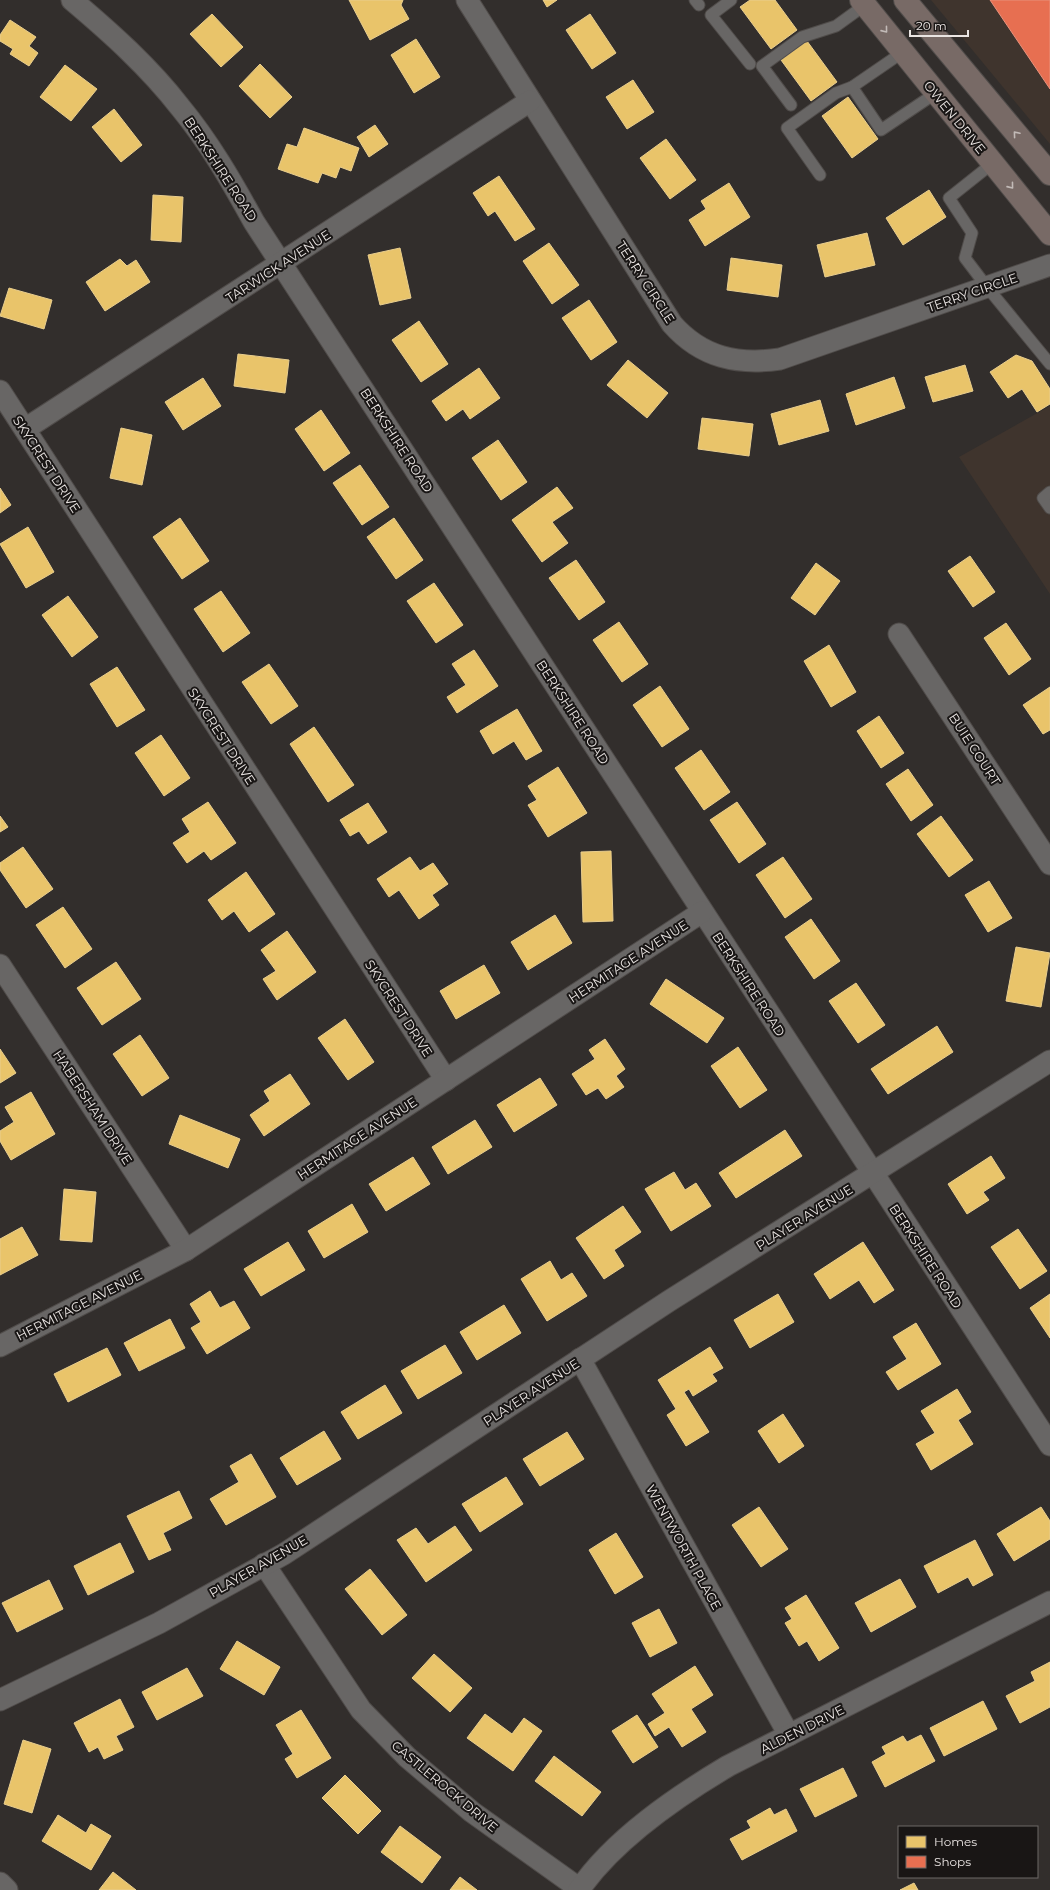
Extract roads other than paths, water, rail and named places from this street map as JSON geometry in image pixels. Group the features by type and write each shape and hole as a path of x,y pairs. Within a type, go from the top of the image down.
{"highway":[{"path":"905,0 1049,172"},
{"name":"OWEN DRIVE","path":"863,2 1050,234"}],"street":[{"name":"BERKSHIRE ROAD","path":"72,0 107,29 145,66 180,106 223,168 254,222 1050,1445"},
{"name":"TERRY CIRCLE","path":"467,0 672,324 691,342 711,353 732,360 758,362 780,359 1050,265"},
{"name":"TARWICK AVENUE","path":"25,429 530,101"},
{"name":"SKYCREST DRIVE","path":"0,391 446,1080"},
{"name":"BUIE COURT","path":"899,634 1050,864"},
{"name":"HERMITAGE AVENUE","path":"0,1346 186,1250 702,912"},
{"name":"HABERSHAM DRIVE","path":"0,965 186,1250"},
{"name":"PLAYER AVENUE","path":"0,1700 159,1623 284,1554 580,1360 1050,1061"},
{"name":"WENTWORTH PLACE","path":"580,1360 789,1736"},
{"name":"CASTLEROCK DRIVE","path":"264,1564 361,1710 407,1757 472,1812 579,1889"},
{"name":"ALDEN DRIVE","path":"579,1889 605,1859 644,1823 687,1791 728,1766 1050,1602"},
{"path":"0,1883 7,1890"}],"lane":[{"path":"731,0 712,16 750,64"},
{"path":"791,105 762,66 802,37 836,26 863,2"},
{"path":"820,175 787,128 836,93 852,87 903,52"},
{"path":"852,87 881,130 936,93"},
{"path":"993,163 949,198 972,233 965,258 1050,364"},
{"path":"1050,492 1043,498 1050,508"}]}
